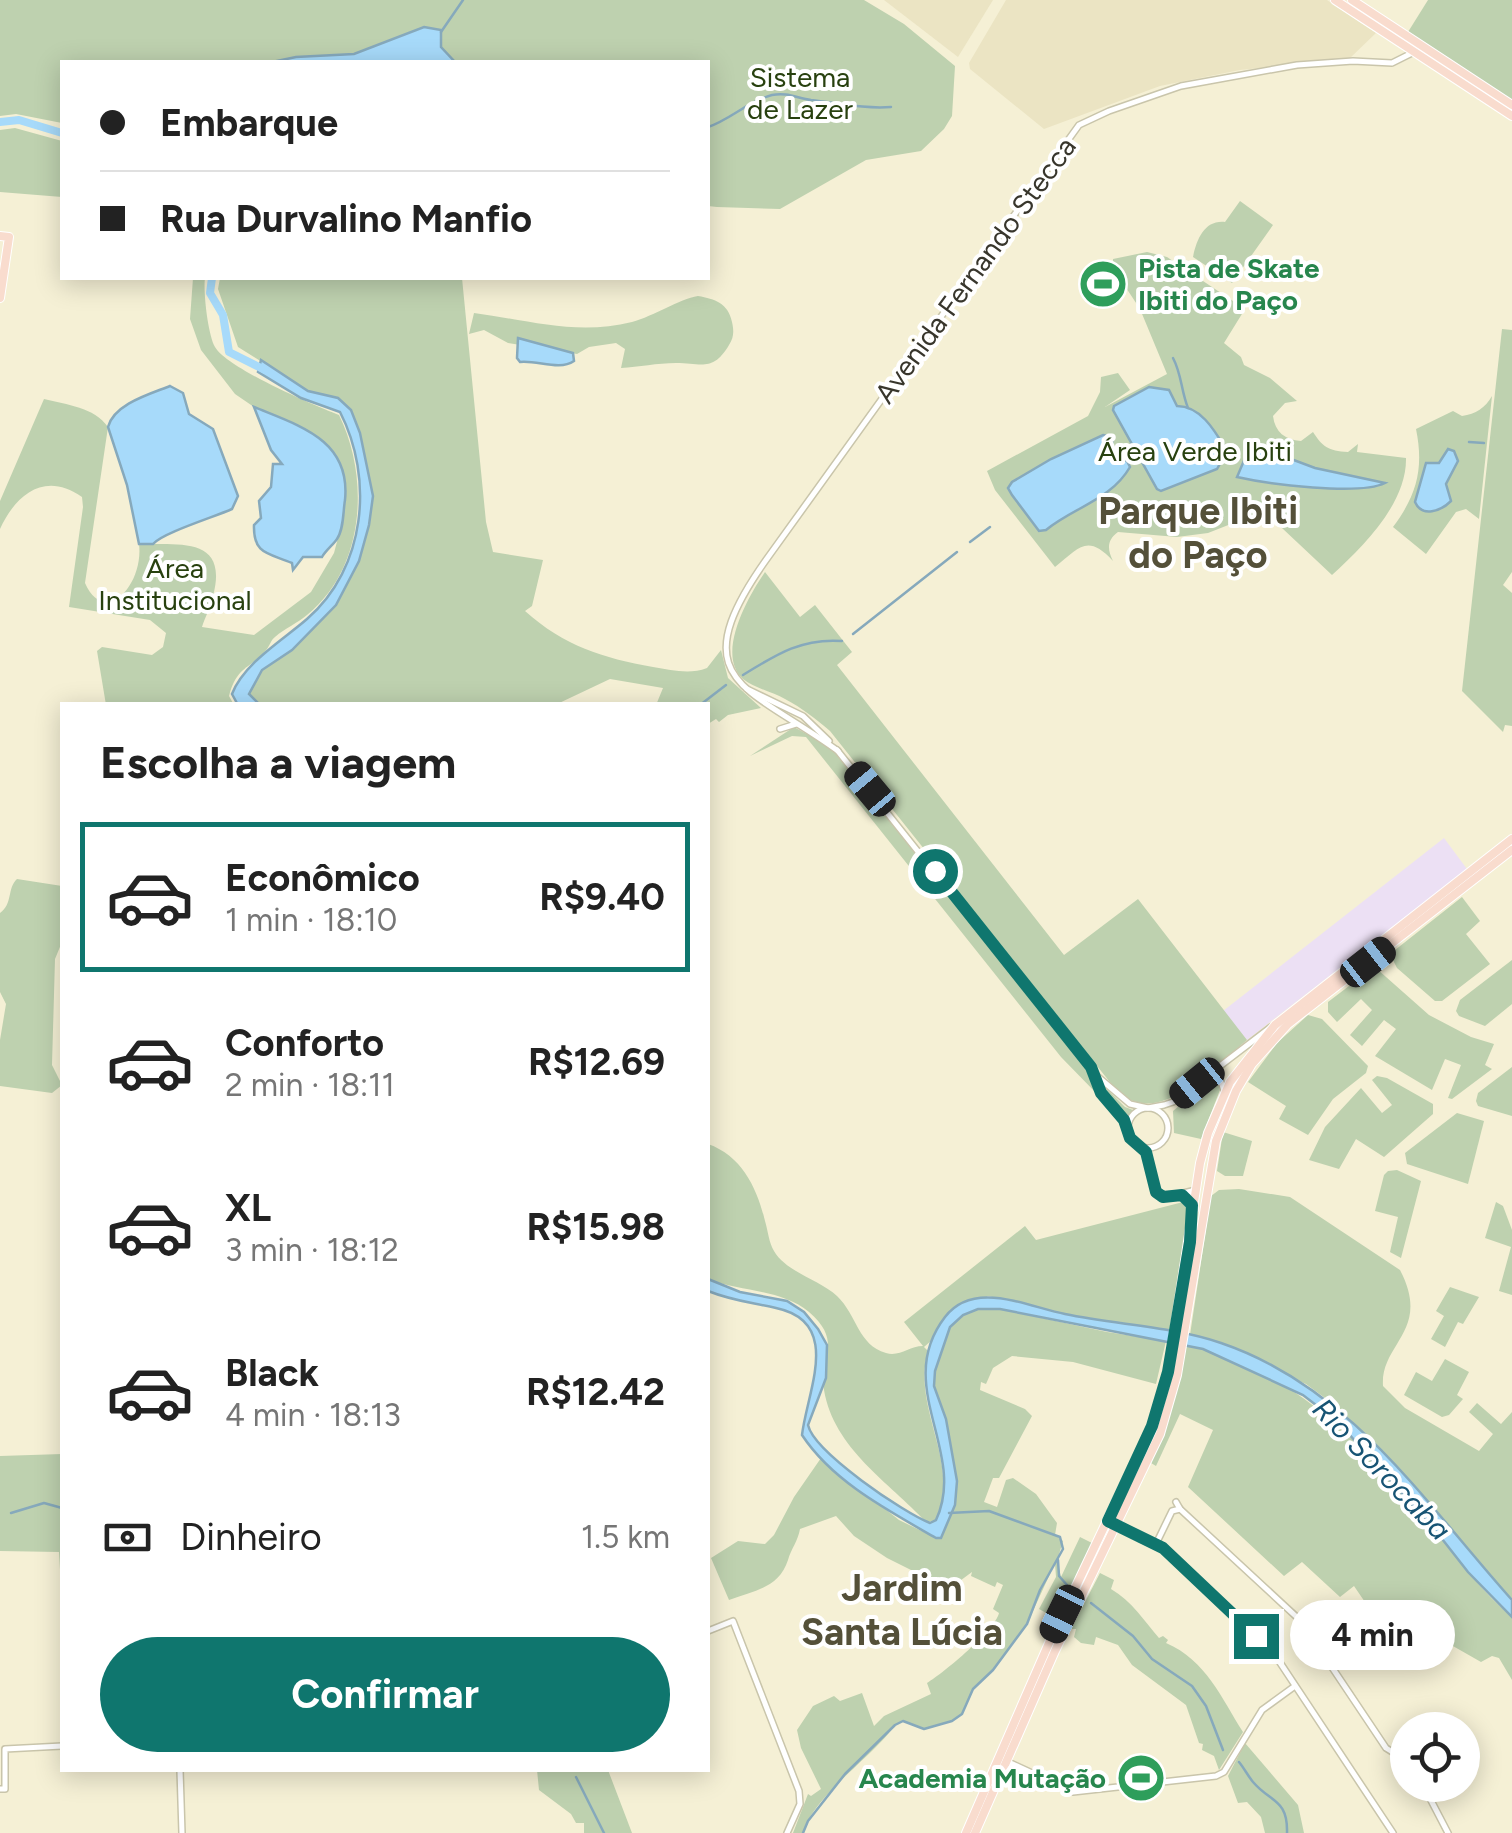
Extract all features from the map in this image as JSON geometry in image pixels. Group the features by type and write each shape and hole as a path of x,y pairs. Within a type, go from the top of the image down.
{"main road":[{"path":"1335,0 1512,116"},
{"path":"1352,0 1512,105"},
{"path":"0,298 4,236"},
{"path":"968,1832 1006,1760 1054,1644 1118,1526 1177,1375 1196,1190 1208,1133 1223,1097 1240,1066 1275,1025 1512,839"},
{"path":"1185,1304 1224,1117 1252,1064 1272,1040 1314,1003 1512,850"},
{"path":"1196,1190 1207,1186"},
{"path":"1182,1195 1194,1209"},
{"path":"968,1832 1108,1521 1158,1424"}],"street":[{"path":"1392,63 1398,54 1396,41"},
{"name":"Avenida Fernando Stecca","path":"744,688 733,678 727,664 736,612 748,586 1079,125 1109,110 1181,86 1242,73 1354,61 1392,63 1414,52"},
{"path":"744,688 762,706 800,724 838,751"},
{"path":"744,688 802,716 838,751 1096,1076 1122,1100 1159,1111 1168,1132 1152,1148 1141,1147"},
{"path":"780,729 800,724"},
{"path":"1128,1130 1132,1116 1173,1102 1275,1025"},
{"path":"1096,1076 1101,1093 1120,1114 1132,1141 1147,1154 1157,1194 1167,1197 1196,1190"},
{"path":"1166,1120 1170,1109 1210,1077 1223,1081 1223,1097"},
{"path":"1156,1544 1176,1510 1176,1502"},
{"path":"1176,1510 1301,1621 1390,1750"},
{"path":"1108,1521 1156,1544 1273,1652 1393,1833"},
{"path":"710,1630 733,1620 800,1791 800,1804 788,1833"},
{"path":"1006,1760 1073,1792 1216,1776 1224,1772 1262,1710 1295,1686"},
{"path":"2,1788 4,1748 60,1746"},
{"path":"180,1772 182,1833"},
{"path":"1432,1802 1448,1833"}],"shaded area":[{"path":"884,0 993,0 958,57"},
{"path":"1006,0 1327,0 1376,33 1349,59 1240,70 1160,86 1044,129 970,69 969,63"},
{"path":"1444,838 1467,869 1247,1040 1223,1011"}],"green space":[{"name":"Sistema de Lazer","path":"0,0 864,0 904,24 955,66 952,116 921,151 866,160 780,209 710,206 710,60 453,60 424,27 369,50 340,56 282,60 60,60 60,123 16,114 0,116"},
{"path":"1428,0 1512,0 1512,102 1408,32"},
{"path":"15,128 60,140 60,197 0,192 0,130"},
{"path":"1240,201 1273,225 1232,283 1193,257 1203,232 1212,224 1225,222"},
{"name":"Área Verde Ibiti","path":"1147,252 1167,257 1245,309 1224,343 1241,357 1244,365 1270,378 1297,401 1285,403 1273,416 1282,434 1301,441 1313,432 1331,449 1348,452 1358,444 1357,452 1406,458 1399,491 1381,523 1332,575 1264,511 1208,533 1177,537 1118,532 1109,545 1113,561 1096,547 1083,546 1055,567 995,490 987,471 1088,416 1100,392 1101,377 1118,373 1130,390 1105,407 1167,374 1140,309 1113,268 1113,259"},
{"name":"Área Institucional","path":"193,280 205,280 210,333 223,356 272,386 339,415 349,440 358,494 351,548 326,595 307,615 274,638 240,673 229,696 232,702 106,702 97,651 102,647 152,655 163,647 166,633 150,620 69,607 82,497 56,486 33,490 14,506 0,529 0,501 44,399 88,411 108,427 85,583 93,596 103,602 112,601 129,586 139,559 139,544 184,545 207,553 214,563 212,600 202,627 254,635 311,592 334,553 342,523 304,428 254,407 235,394 201,350 190,319"},
{"path":"220,280 462,280 486,522 493,552 543,560 532,606 525,611 569,642 635,663 694,671 707,668 721,650 728,678 761,708 710,723 710,702 657,702 663,688 610,679 561,702 257,702 249,694 262,670 292,650 336,604 373,496 338,398 308,391 238,347 218,289"},
{"path":"698,296 724,306 733,328 732,339 723,354 712,363 621,368 625,349 616,343 589,347 577,354 508,343 484,330 469,334 474,313 553,325 612,326"},
{"path":"1502,329 1512,330 1512,572 1503,585 1512,593 1512,726 1505,725 1503,732 1462,691"},
{"path":"1492,396 1479,519 1466,509 1456,512 1426,554 1393,527 1408,504 1419,469 1416,429 1453,411 1462,416 1476,412"},
{"path":"765,572 800,617 815,605 852,652 837,665 1064,955 1138,899 1247,1040 1202,1078 1168,1099 1134,1101 1117,1091 830,731 791,702 747,682 735,668 733,640"},
{"path":"794,727 832,748 854,773 1093,1075 1125,1107 1133,1110 1125,1119 1095,1081 1098,1095 1061,1057 806,737 792,736 750,756"},
{"path":"17,879 60,886 52,1065 60,1087 52,1093 0,1086 0,1040 6,1004 0,992 0,913 7,905"},
{"path":"1462,897 1480,921 1466,934 1490,964 1442,1001 1435,1001 1397,968 1390,954"},
{"path":"1512,960 1512,1004 1485,1026 1459,1016 1456,1011 1460,1000"},
{"path":"1377,969 1429,1015 1494,1044 1485,1065 1492,1069 1452,1099 1448,1098 1461,1065 1445,1059 1432,1090 1375,1056 1396,1029 1384,1020 1362,1046 1350,1035 1372,1010 1361,999 1337,1022 1328,1012 1328,1002 1370,970"},
{"path":"1308,1015 1322,1019 1368,1066 1366,1073 1333,1099 1308,1135 1279,1119 1286,1106 1248,1082 1277,1043"},
{"path":"1512,1067 1512,1116 1478,1106 1478,1093"},
{"path":"1377,1076 1433,1104 1433,1114 1384,1157 1356,1139 1339,1169 1309,1160 1325,1127 1361,1088 1382,1113 1392,1105 1372,1080"},
{"path":"1209,1081 1219,1083 1220,1090 1201,1139 1174,1133 1173,1111"},
{"path":"1457,1113 1484,1121 1468,1184 1407,1164 1405,1153"},
{"path":"1223,1132 1252,1141 1243,1176 1225,1176 1217,1171"},
{"path":"710,1145 730,1156 746,1175 758,1197 771,1244 779,1258 837,1296 869,1343 886,1353 923,1346 904,1322 1025,1226 1036,1240 1183,1202 1190,1211 1171,1331 1063,1314 988,1296 936,1330 924,1347 928,1351 926,1394 943,1478 936,1521 926,1522 865,1463 839,1430 824,1390 828,1342 819,1323 809,1312 786,1299 710,1280"},
{"path":"1397,1170 1421,1181 1401,1258 1390,1252 1398,1217 1375,1211 1384,1175"},
{"path":"1219,1190 1290,1197 1400,1270 1408,1291 1408,1322 1389,1358 1383,1386 1405,1408 1479,1451 1493,1434 1469,1412 1477,1403 1501,1424 1512,1412 1512,1600 1432,1506 1340,1409 1306,1384 1190,1335 1211,1196"},
{"path":"1496,1202 1503,1206 1512,1230 1512,1295 1499,1291 1511,1247 1485,1238"},
{"path":"1450,1287 1479,1297 1463,1324 1458,1322 1445,1347 1431,1339 1444,1316 1436,1311"},
{"path":"978,1309 1000,1309 1166,1341 1156,1384 1073,1362 1012,1356 993,1368 986,1384 981,1382 980,1390 1025,1409 1032,1416 999,1478 993,1478 984,1502 997,1507 1006,1480 1013,1478 1036,1494 1057,1523 1055,1535 1063,1541 1057,1561 1061,1577 1080,1537 1094,1544 1065,1600 1060,1597 1050,1615 1039,1609 1056,1577 1055,1563 1027,1624 993,1670 973,1689 962,1714 924,1729 903,1721 895,1725 818,1805 803,1833 793,1833 808,1794 821,1789 801,1748 797,1730 813,1706 834,1696 840,1701 862,1693 874,1726 884,1716 931,1694 927,1683 989,1630 999,1613 993,1609 1003,1585 997,1582 995,1587 971,1576 972,1572 949,1589 887,1558 854,1536 836,1516 800,1529 779,1577 729,1600 711,1558 738,1541 765,1544 821,1458 899,1520 936,1538 957,1481 946,1419 934,1386 935,1371 950,1328 963,1315"},
{"path":"1187,1345 1263,1373 1297,1394 1359,1446 1512,1617 1512,1680 1499,1658 1492,1656 1481,1662 1409,1621 1401,1655 1354,1586 1340,1597 1302,1562 1284,1576 1188,1487 1213,1430 1180,1414 1156,1466 1151,1463"},
{"path":"1445,1359 1469,1372 1457,1395 1463,1399 1449,1415 1442,1417 1404,1395 1416,1372 1432,1381"},
{"path":"60,1454 60,1570 59,1552 0,1551 0,1456"},
{"path":"1100,1573 1114,1580 1111,1589 1132,1606 1159,1638 1163,1636 1168,1640 1166,1643 1192,1659 1228,1707 1243,1732 1219,1770 1214,1756 1202,1750 1186,1705 1132,1665 1118,1645 1096,1637 1094,1645 1081,1643 1074,1637 1076,1629 1071,1629"},
{"path":"1245,1743 1298,1805 1304,1833 1265,1833 1261,1817 1247,1802 1238,1803 1228,1776"},
{"path":"537,1772 609,1772 632,1833 584,1833 584,1823 576,1823 571,1814 539,1790"}],"water":[{"path":"424,27 441,30 441,47 453,60 282,60 354,54"},
{"path":"518,338 573,353 574,361 562,365 520,362"},
{"path":"261,360 308,391 338,398 351,410 360,433 373,496 359,561 336,605 292,650 262,670 249,694 257,702 236,702 232,694 245,672 307,619 342,574 358,521 360,493 351,438 340,412 301,398 258,372"},
{"path":"170,386 183,393 189,414 213,429 238,496 232,509 177,530 153,544 139,544 127,485 108,427 125,406"},
{"path":"1149,387 1169,390 1177,406 1193,410 1206,421 1227,451 1217,469 1161,491 1157,489 1113,410"},
{"path":"254,407 319,438 340,463 345,480 343,520 337,539 322,557 303,557 293,570 292,563 260,548 254,535 254,525 261,518 259,501 271,487 273,464 282,464 271,450"},
{"path":"1103,435 1112,437 1113,458 1127,461 1130,467 1113,488 1039,531 1008,488 1012,482"},
{"path":"1251,444 1315,468 1385,483 1335,489 1237,477"},
{"path":"1448,449 1454,451 1458,461 1446,484 1451,501 1437,510 1422,510 1415,502 1426,463 1439,463"},
{"name":"Rio Sorocaba","path":"710,1280 740,1292 787,1301 804,1312 827,1345 826,1378 808,1425 814,1437 862,1480 930,1523 936,1520 943,1495 943,1469 927,1394 926,1368 931,1343 945,1317 957,1306 971,1300 1002,1299 1221,1343 1267,1363 1309,1388 1347,1418 1416,1488 1512,1600 1512,1617 1338,1422 1303,1395 1203,1349 1000,1309 978,1309 963,1315 950,1327 935,1371 934,1386 946,1419 957,1481 955,1505 941,1538 936,1538 846,1481 802,1435 816,1360 809,1328 797,1316 710,1292"}],"waterway":[{"path":"441,32 463,0"},
{"path":"710,126 777,94 891,107"},
{"name":"Rio Sorocaba","path":"0,122 19,120 60,132"},
{"name":"Rio Sorocaba","path":"212,280 210,293 223,315 229,352 265,370"},
{"path":"1173,358 1188,408"},
{"path":"1469,442 1484,443"},
{"path":"1226,451 1239,451"},
{"path":"970,542 990,527"},
{"path":"853,634 957,552"},
{"path":"743,675 802,645 842,641"},
{"path":"704,702 726,685"},
{"path":"11,1513 44,1503 60,1507"},
{"path":"803,1833 845,1774 895,1725 903,1721 924,1729 962,1714 973,1689 993,1670 1027,1624 1063,1549 1060,1537 989,1511 949,1513"},
{"path":"1058,1560 1059,1576 1067,1585"},
{"path":"1091,1603 1133,1636 1152,1659 1192,1686 1206,1706 1223,1750"},
{"path":"1239,1762 1253,1782 1281,1807 1287,1833"},
{"path":"576,1777 604,1833"}],"place":[{"name":"Pista de Skate Ibiti do Paço","path":"1103,284"},
{"name":"Academia Mutação","path":"1141,1778"}],"district":[{"name":"Parque Ibiti do Paço","path":"1198,533"},
{"name":"Jardim Santa Lúcia","path":"902,1610"}],"route":[{"path":"935,871 1091,1067 1101,1093 1124,1120 1130,1138 1146,1152 1156,1192 1163,1197 1182,1195 1194,1209 1168,1372 1152,1426 1108,1521 1163,1548 1256,1636"}]}
